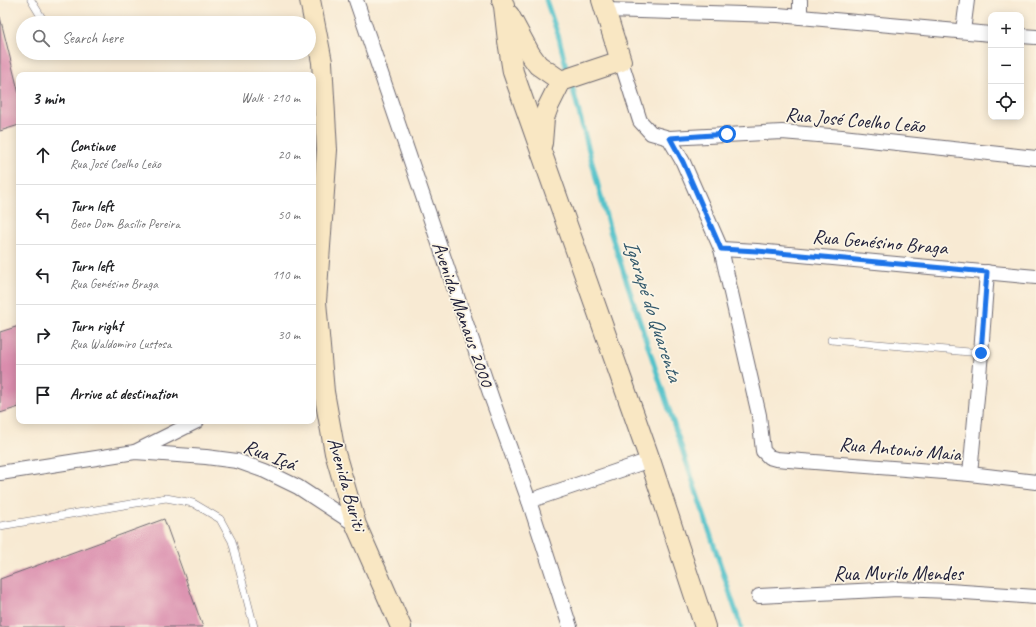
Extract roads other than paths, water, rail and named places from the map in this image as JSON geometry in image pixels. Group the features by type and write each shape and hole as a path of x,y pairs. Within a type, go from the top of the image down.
{"street":[{"name":"Avenida Buriti","path":"310,0 313,16"},
{"name":"Avenida Manaus 2000","path":"356,0 492,399 529,501 570,627"},
{"path":"800,0 800,17"},
{"path":"964,31 967,0"},
{"path":"503,3 530,54 538,65 564,80"},
{"path":"503,3 513,72 650,460 705,627"},
{"path":"721,249 683,162 670,138 652,133 640,121 612,64 603,5 778,15 988,34"},
{"name":"Avenida Buriti","path":"316,31 322,62 327,150 316,292"},
{"path":"1024,36 1036,37"},
{"path":"542,152 544,118 548,106 564,80 612,64"},
{"name":"Rua José Coelho Leão","path":"670,138 782,132 1036,158"},
{"name":"Rua Genésino Braga","path":"721,249 1036,277"},
{"name":"Rua Antonio Maia","path":"721,249 759,415 763,451 769,457 776,459 970,474 1036,482"},
{"path":"970,474 987,272"},
{"name":"Avenida Buriti","path":"316,315 324,392 335,452 356,525 401,627"},
{"name":"Rua Içá","path":"135,452 192,424"},
{"name":"Rua Içá","path":"0,473 135,452 206,457 237,461 265,471 298,487 356,525"},
{"path":"529,501 650,460"},
{"name":"Rua Murilo Mendes","path":"759,596 898,589 1036,597"}],"lane":[{"path":"31,0 41,16"},
{"path":"831,340 981,353"},
{"path":"0,526 166,498 193,503 220,519 232,541 254,627"}],"waterway":[{"name":"Igarapé do Quarenta","path":"546,0 559,38 568,75"},
{"name":"Igarapé do Quarenta","path":"571,82 610,231 741,627"}]}
